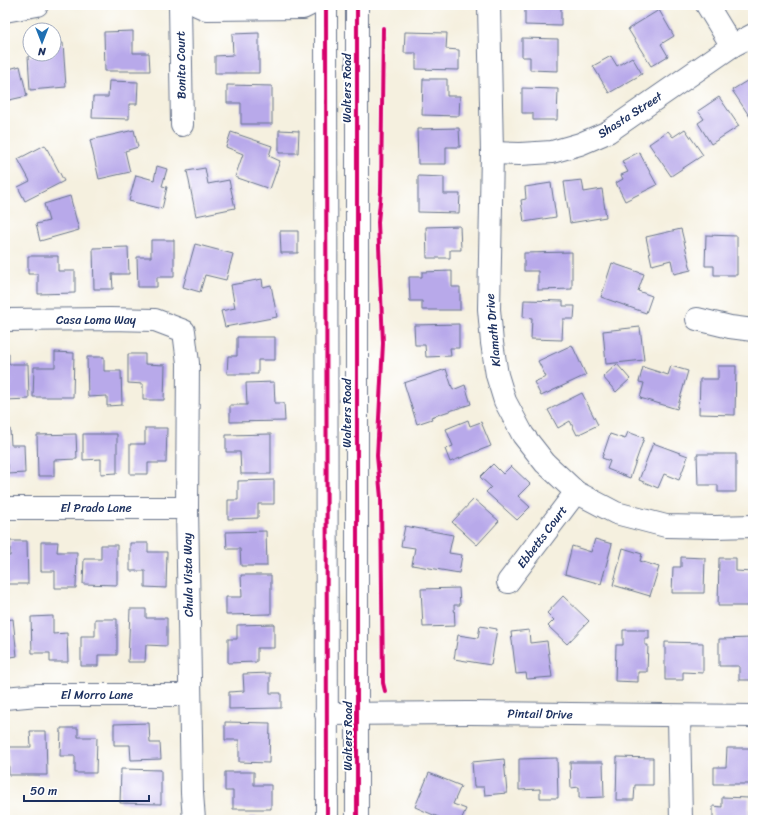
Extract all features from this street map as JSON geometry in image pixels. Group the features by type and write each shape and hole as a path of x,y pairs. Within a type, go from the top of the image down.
{"street":[{"path":"5,11 37,5"},
{"name":"Bonita Court","path":"180,5 182,125"},
{"path":"197,5 206,9 303,8 309,5"},
{"name":"Walters Road","path":"326,5 327,820"},
{"name":"Walters Road","path":"357,5 357,820"},
{"name":"Klamath Drive","path":"489,5 492,153 489,309 497,375 505,401 523,435 546,463 576,492 616,513 666,526 753,526"},
{"path":"707,5 732,46"},
{"name":"Shasta Street","path":"492,153 520,154 552,152 580,144 608,132 732,46 753,35"},
{"path":"697,319 730,327 753,330"},
{"name":"Casa Loma Way","path":"5,320 155,320 184,331"},
{"name":"Chula Vista Way","path":"184,331 188,363 187,508 192,793 194,820"},
{"name":"Ebbetts Court","path":"508,582 576,492"},
{"name":"El Prado Lane","path":"5,508 187,508"},
{"name":"El Morro Lane","path":"5,698 37,695 190,695"},
{"name":"Pintail Drive","path":"326,714 753,716"},
{"path":"679,716 681,820"}],"building":[{"path":"561,5 561,26 525,25 525,6"},
{"path":"659,10 674,36 661,44 668,56 651,66 628,29"},
{"path":"133,31 133,53 149,53 150,71 105,71 104,32"},
{"path":"405,32 447,33 446,49 459,50 459,70 416,69 416,53 404,53"},
{"path":"259,33 259,73 215,73 215,56 233,55 232,34"},
{"path":"522,38 558,39 558,71 530,70 530,57 522,57"},
{"path":"62,43 66,87 30,90 28,62 62,62"},
{"path":"611,56 617,66 632,57 642,74 609,93 593,66"},
{"path":"20,66 27,96 5,101 5,70"},
{"path":"423,79 447,79 447,96 460,96 459,116 422,115"},
{"path":"750,79 752,82 753,81 752,120 732,90"},
{"path":"109,81 138,82 137,104 129,104 129,119 92,118 93,97 108,97"},
{"path":"227,85 272,86 272,124 241,124 241,103 227,103"},
{"path":"522,88 558,89 557,120 533,120 533,113 522,113"},
{"path":"719,97 739,126 711,144 698,123 704,119 698,111"},
{"path":"459,128 460,147 446,147 446,164 418,164 417,129"},
{"path":"685,129 703,155 671,176 649,144 668,131 673,137"},
{"path":"134,130 138,147 125,151 130,172 99,179 90,140"},
{"path":"279,130 299,131 298,153 279,153"},
{"path":"231,132 272,146 269,156 280,161 270,189 235,177 243,154 226,147"},
{"path":"45,145 64,181 25,201 18,187 30,181 18,159"},
{"path":"639,152 657,185 625,201 616,183 623,179 621,175 628,172 622,161"},
{"path":"6,156 8,167 5,168 5,157"},
{"path":"157,166 167,169 162,186 167,187 162,209 129,201 136,175 154,180"},
{"path":"205,168 208,184 229,180 235,208 196,216 187,171"},
{"path":"418,176 444,177 444,194 460,194 459,213 418,212"},
{"path":"582,180 584,192 602,189 606,217 570,223 564,182"},
{"path":"551,183 556,217 524,222 521,200 526,199 525,187"},
{"path":"70,196 79,230 40,241 36,224 49,221 44,204"},
{"path":"460,226 461,250 450,250 450,258 427,258 426,227"},
{"path":"681,229 691,270 674,274 671,260 652,265 646,237"},
{"path":"280,231 298,231 298,253 281,253"},
{"path":"706,235 737,236 737,275 714,275 714,266 705,266"},
{"path":"151,240 174,240 174,277 157,277 157,287 138,287 137,257 151,257"},
{"path":"195,244 233,254 226,280 205,275 200,292 183,287"},
{"path":"128,247 129,274 112,274 113,289 94,289 93,248"},
{"path":"572,252 572,289 538,290 538,271 524,271 524,253"},
{"path":"28,256 58,256 58,271 75,271 75,293 38,294 38,274 28,274"},
{"path":"612,263 644,274 638,291 652,296 646,313 601,297"},
{"path":"452,271 452,287 460,287 460,310 422,310 422,301 410,301 409,277 422,277 422,272"},
{"path":"262,279 263,287 271,285 277,317 225,327 221,311 235,308 231,285"},
{"path":"524,300 563,301 563,306 575,306 574,319 563,319 562,340 531,339 532,318 523,317"},
{"path":"459,324 459,348 450,348 451,356 426,357 425,345 415,345 414,325"},
{"path":"640,327 644,360 606,364 603,331"},
{"path":"237,337 275,337 275,360 258,360 258,374 227,374 228,356 237,356"},
{"path":"572,345 586,375 541,396 534,382 546,377 538,361"},
{"path":"55,352 74,353 73,397 33,397 34,367 55,367"},
{"path":"5,353 9,353 9,364 28,364 29,399 5,400"},
{"path":"128,354 145,354 145,364 165,365 164,400 143,400 143,384 128,383"},
{"path":"87,357 104,357 104,371 121,371 122,405 107,406 107,396 88,397"},
{"path":"617,364 630,379 616,392 603,377"},
{"path":"671,366 688,371 677,409 640,398 644,383 639,382 643,367 668,375"},
{"path":"718,366 736,366 735,415 699,414 700,379 718,379"},
{"path":"446,369 453,390 465,385 471,404 431,417 432,419 417,424 404,383"},
{"path":"274,382 275,403 284,403 285,421 230,422 230,405 247,405 246,383"},
{"path":"582,393 598,425 577,435 570,421 558,428 548,410"},
{"path":"468,420 470,426 481,422 491,446 450,462 445,449 453,446 446,429"},
{"path":"145,428 167,428 166,463 148,463 148,474 130,474 130,444 145,444"},
{"path":"5,429 10,429 11,445 24,445 25,473 8,474 8,464 5,464"},
{"path":"628,432 644,438 630,478 607,469 610,461 602,458 610,434 625,439"},
{"path":"76,434 77,459 54,460 54,476 38,476 37,435"},
{"path":"83,434 117,434 117,473 101,474 101,459 83,460"},
{"path":"271,434 271,474 241,474 240,452 226,452 226,435"},
{"path":"653,443 688,456 679,480 664,474 658,488 639,480"},
{"path":"697,454 736,454 736,492 718,492 718,485 698,485"},
{"path":"493,464 503,474 511,466 530,484 518,496 530,507 517,520 486,492 491,487 480,477"},
{"path":"274,480 274,504 258,504 258,518 228,519 228,500 238,500 238,481"},
{"path":"474,499 499,521 477,545 452,522"},
{"path":"405,526 453,535 449,553 462,555 459,573 412,565 415,548 401,546"},
{"path":"266,531 267,566 241,566 240,549 227,549 226,532"},
{"path":"595,539 612,544 601,584 565,574 572,546 591,552"},
{"path":"10,541 27,541 28,584 5,584 5,556 10,556"},
{"path":"41,542 58,542 57,552 77,552 76,588 55,588 55,571 41,571"},
{"path":"130,543 148,543 148,552 167,552 166,588 145,587 145,571 130,571"},
{"path":"101,545 117,545 117,585 83,584 84,559 101,559"},
{"path":"623,548 642,554 640,561 659,567 650,596 613,585"},
{"path":"681,557 705,558 704,593 672,593 673,567 681,567"},
{"path":"719,558 736,558 736,571 753,572 753,606 718,606"},
{"path":"241,575 271,575 271,614 226,615 226,597 242,597"},
{"path":"459,588 460,605 454,605 455,626 423,627 421,589"},
{"path":"563,596 589,621 567,644 548,626 554,620 547,613"},
{"path":"130,609 146,609 146,618 167,618 167,646 146,645 145,662 128,662"},
{"path":"53,616 53,634 67,633 68,662 50,662 50,653 32,653 31,617"},
{"path":"13,619 17,656 5,658 5,620"},
{"path":"95,619 117,619 117,655 98,655 98,666 81,666 81,636 95,636"},
{"path":"274,624 274,648 257,648 257,662 228,663 228,639 237,639 237,625"},
{"path":"480,626 497,629 491,665 454,659 458,635 478,638"},
{"path":"529,630 530,643 547,641 552,677 527,679 526,673 516,674 511,632"},
{"path":"623,630 649,630 649,639 645,639 645,645 648,645 647,672 638,672 638,682 615,681 616,645 623,645"},
{"path":"753,638 753,680 739,680 739,666 719,666 719,639"},
{"path":"665,642 703,643 703,673 683,672 683,680 665,680"},
{"path":"270,673 270,693 281,693 281,708 229,709 229,692 244,691 243,674"},
{"path":"225,722 270,723 269,763 239,762 239,740 225,740"},
{"path":"149,723 150,743 160,743 161,759 131,760 130,745 114,745 114,724"},
{"path":"61,728 78,728 78,737 97,737 96,773 75,773 75,756 60,756"},
{"path":"30,731 46,731 47,775 9,775 8,747 31,747"},
{"path":"727,748 751,748 750,784 714,784 714,767 726,767"},
{"path":"617,757 653,758 653,785 635,785 634,800 616,800"},
{"path":"557,758 558,798 540,798 540,789 519,790 519,759"},
{"path":"504,759 507,793 485,795 484,787 474,787 472,762"},
{"path":"570,762 603,762 604,797 579,798 579,787 571,788"},
{"path":"121,769 161,770 161,804 120,803"},
{"path":"225,772 254,772 254,785 271,785 271,809 233,809 233,791 225,791"},
{"path":"429,773 461,786 453,804 466,809 461,820 445,820 415,807"},
{"path":"722,797 749,798 748,820 713,820 713,806 722,807"},
{"path":"249,817 270,817 270,820 249,820"}],"cycle path":[{"path":"326,5 327,820"},
{"path":"357,5 357,820"},
{"path":"383,28 381,191 378,222 383,343 377,456 381,498 383,683 385,691"}]}
